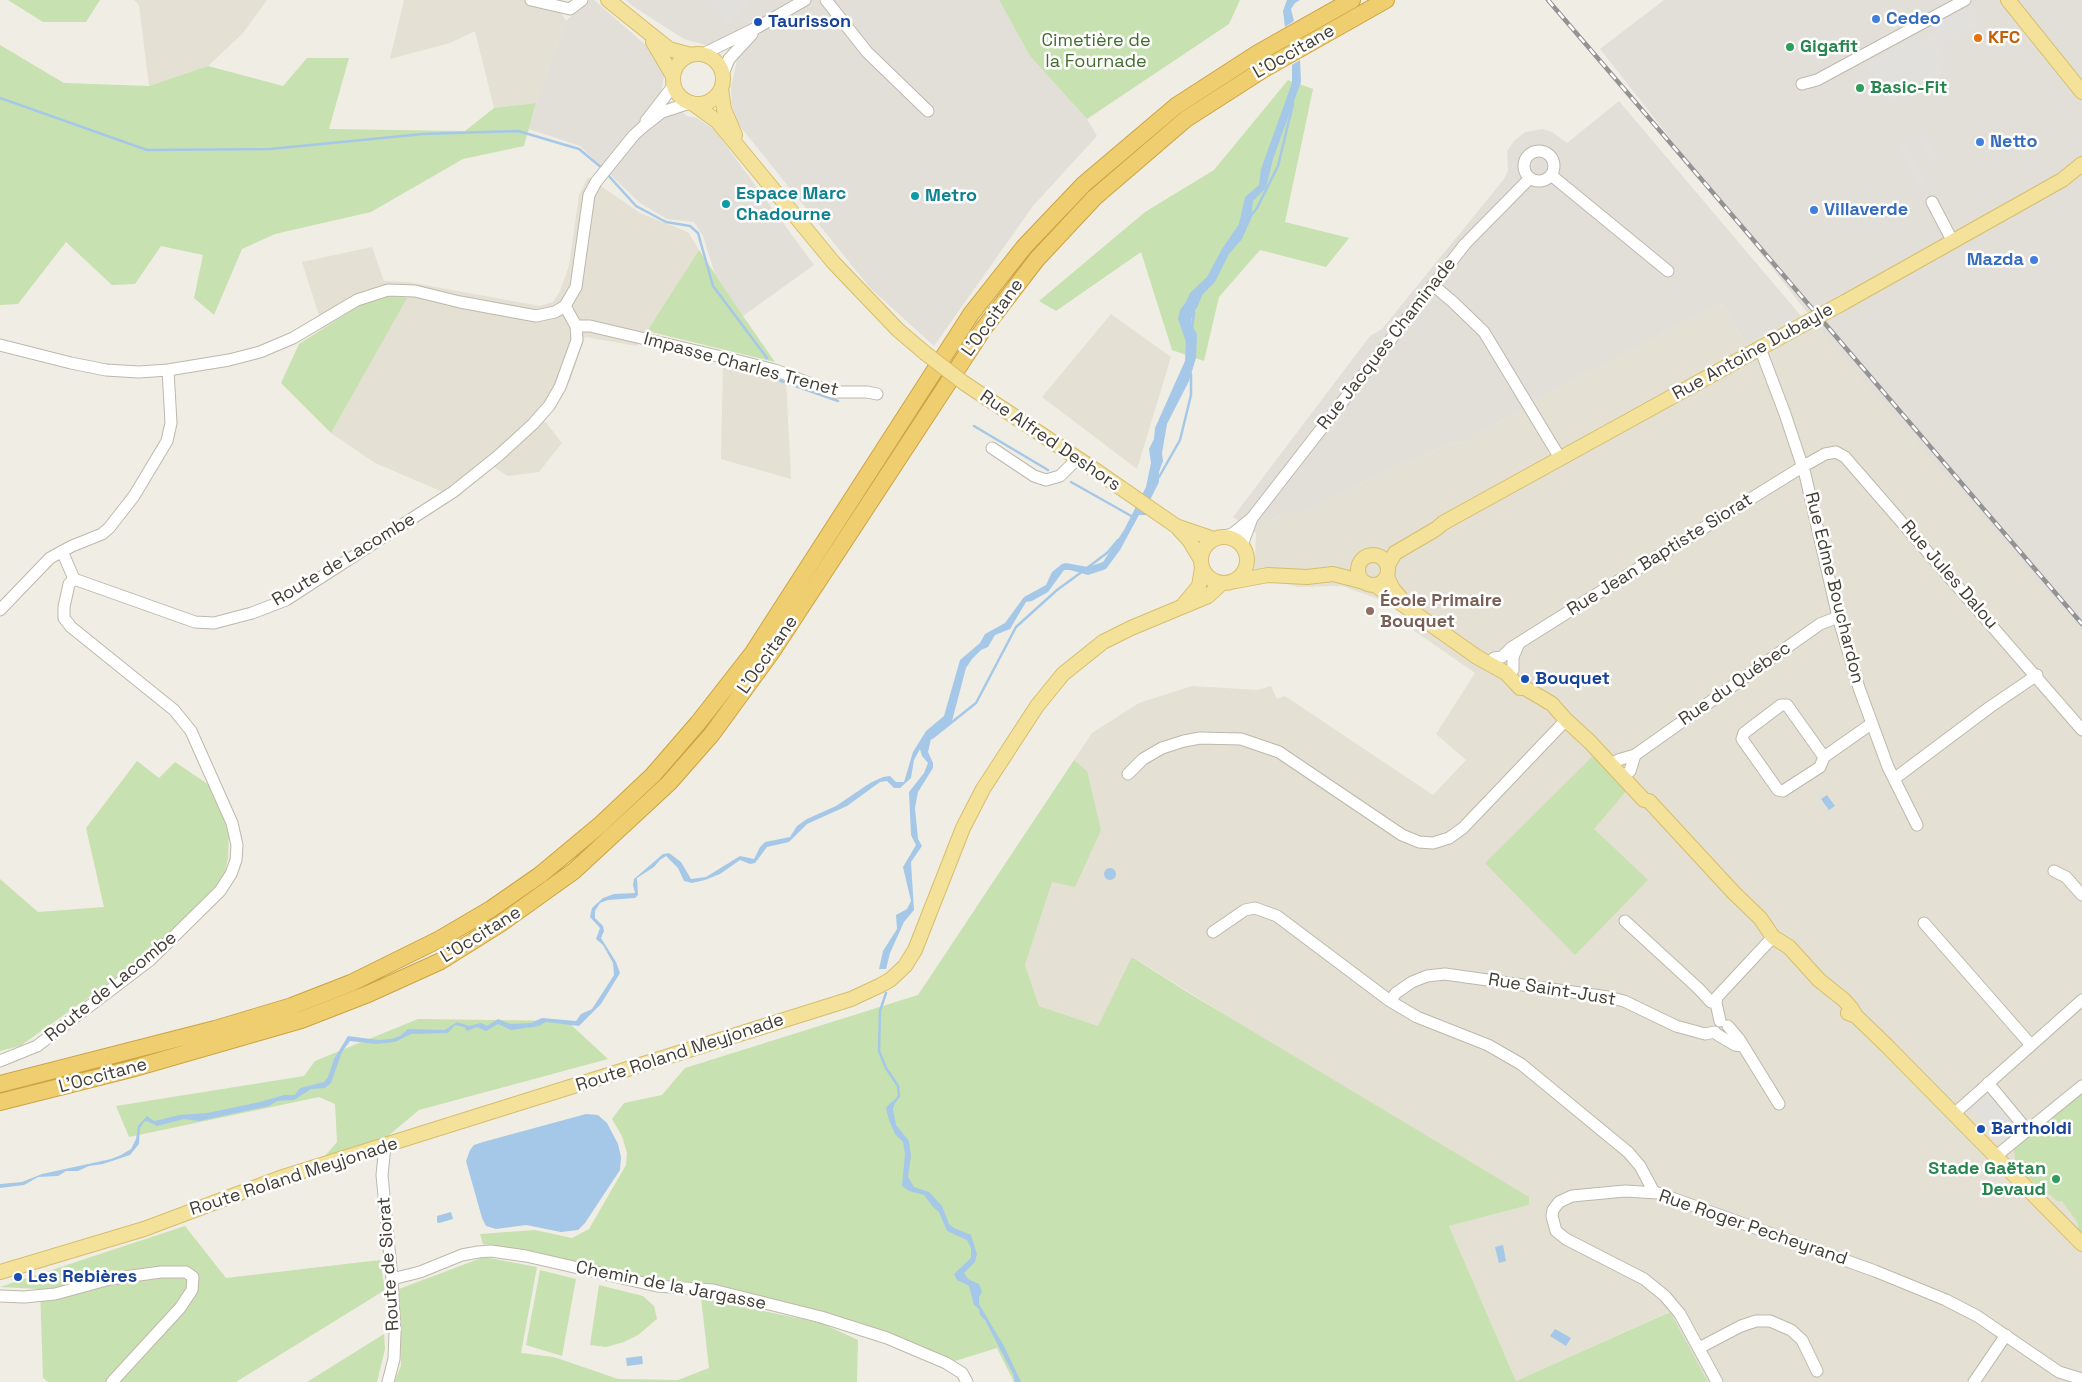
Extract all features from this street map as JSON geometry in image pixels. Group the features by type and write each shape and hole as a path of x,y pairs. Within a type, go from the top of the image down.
{"highway":[{"name":"L'Occitane","path":"0,1084 215,1029 292,1006 394,964 492,908 540,875 600,825 653,775 698,724 758,645 971,314 1024,247 1084,184 1132,141 1176,106 1258,53 1352,0"},
{"name":"L'Occitane","path":"0,1102 131,1069 291,1023 368,994 441,961 500,924 574,870 669,783 712,734 771,653 984,328 1037,259 1094,198 1186,119 1264,69 1386,0"}],"main road":[{"path":"608,0 669,50 697,55 716,61 723,74 721,89 724,109 741,150"},
{"path":"2008,0 2082,92"},
{"path":"2021,0 2082,78"},
{"path":"644,30 660,51 677,92 717,121 741,150"},
{"path":"673,80 679,63 697,55"},
{"path":"691,103 706,103 712,100 721,89"},
{"name":"Rue Alfred Deshors","path":"741,150 766,184 838,268 898,330 964,383 1176,526"},
{"name":"Rue Antoine Dubayle","path":"2062,180 2082,164"},
{"name":"Rue Antoine Dubayle","path":"1339,572 1369,584 1380,584 1395,553 1443,523 1844,303 2062,180 2082,172"},
{"name":"Rue Antoine Dubayle","path":"1236,580 1268,575 1307,577 1339,572 1367,558 1383,553 1432,525 1443,523"},
{"path":"1176,526 1217,538 1232,538 1245,551 1246,570 1236,580 1222,584 1210,578 1189,540 1176,526"},
{"path":"1202,564 1205,548 1217,538"},
{"name":"Rue Antoine Dubayle","path":"1245,551 1266,568 1284,575"},
{"path":"1427,617 1369,584 1359,574 1367,558 1382,558 1393,589 1400,596 1461,640 1513,670 1525,688"},
{"name":"Route Roland Meyjonade","path":"1182,607 1199,586 1202,564"},
{"name":"Route Roland Meyjonade","path":"0,1272 144,1229 280,1178 851,999 890,980 905,966 915,950 963,828 983,790 1038,706 1063,674 1102,642 1208,596 1222,584"},
{"path":"1461,640 1485,662 1506,673 1520,688 1525,688 1552,704 1569,722 1580,725 1591,733 1615,762 1648,796 1649,801 1734,893 1760,918 1771,939 1789,948 1819,980 1844,1000 1856,1016 1955,1112 2082,1244"}],"street":[{"path":"531,0 570,9 582,0"},
{"path":"697,55 758,27 805,0"},
{"path":"826,0 867,52 928,111"},
{"path":"1802,84 1817,80 1965,0"},
{"path":"723,74 729,59 758,27"},
{"path":"643,127 673,80"},
{"path":"0,345 106,370 124,372 168,370 229,360 280,345 357,300 388,290 415,291 460,302 536,316 555,312 565,306 576,287 589,195 596,182 609,164 643,127 662,112 691,103"},
{"path":"1538,150 1546,152 1552,158 1554,166 1551,175 1542,181 1530,178 1523,168 1528,154 1538,150"},
{"path":"1551,175 1668,271"},
{"name":"Rue Jacques Chaminade","path":"1217,538 1232,534 1252,518 1465,244 1530,178"},
{"path":"1932,202 1953,242"},
{"path":"1434,286 1484,332 1560,458"},
{"path":"565,306 576,326"},
{"name":"Impasse Charles Trenet","path":"576,326 590,326 775,370 832,392 867,392 877,394"},
{"name":"Route de Lacombe","path":"0,1061 37,1046 150,960 220,891 232,874 236,860 237,845 232,822 190,731 174,710 71,628 64,618 64,607 69,584 74,579 195,622 214,623 252,613 286,600 453,492 498,456 533,424 549,406 560,388 577,340 576,326"},
{"name":"Rue Edme Bouchardon","path":"1758,350 1763,356 1782,406 1802,467 1838,618 1871,724 1916,825"},
{"path":"0,610 50,558 102,534 134,496 167,441 171,424 168,370"},
{"path":"992,448 1034,476 1046,480 1060,476 1077,459"},
{"name":"Rue Jules Dalou","path":"1802,467 1825,454 1836,452 1845,457 2037,675 2082,730"},
{"name":"Rue Jean Baptiste Siorat","path":"1494,658 1502,657 1511,648 1802,467"},
{"name":"Rue Jacques Chaminade","path":"1245,551 1252,518"},
{"path":"62,551 74,579"},
{"name":"Rue du Québec","path":"1615,762 1635,755 1820,624 1838,618"},
{"path":"1513,670 1513,657 1520,643"},
{"path":"1894,779 1990,707 2037,675"},
{"path":"1824,757 1787,705 1781,706 1744,733 1742,739 1778,790 1783,791 1820,767 1824,757 1871,724"},
{"path":"1128,774 1143,759 1162,748 1184,741 1200,738 1241,739 1279,752 1402,835 1420,842 1433,843 1449,838 1463,828 1569,722"},
{"path":"1626,774 1635,755"},
{"path":"2054,871 2066,877 2082,895"},
{"path":"1213,932 1245,910 1255,908 1269,912 1390,1001 1418,1017 1488,1045 1521,1064 1628,1152 1637,1163 1654,1192"},
{"path":"1625,921 1711,1002 1716,1003"},
{"path":"1924,923 2031,1046"},
{"path":"1771,939 1721,991 1716,1003 1724,1024 1739,1039 1779,1104"},
{"name":"Rue Saint-Just","path":"1390,1001 1396,993 1412,982 1427,976 1445,974 1608,997 1624,1001 1676,1026 1705,1034 1716,1033"},
{"path":"1699,989 1708,992 1721,991"},
{"path":"1955,1112 2082,1000"},
{"path":"1724,1024 1714,1025 1716,1033 1735,1045 1742,1046"},
{"path":"1988,1083 2027,1130"},
{"path":"1996,1156 2082,1086"},
{"name":"Route de Siorat","path":"384,1146 382,1175 395,1333 394,1359 388,1382"},
{"path":"1636,1190 1637,1163"},
{"name":"Rue Roger Pecheyrand","path":"1698,1348 1680,1314 1665,1296 1644,1279 1566,1239 1556,1231 1553,1222 1553,1210 1564,1198 1636,1190 1654,1192 1703,1208 1893,1279 1954,1304 1977,1316 2059,1372 2082,1379"},
{"name":"Chemin de la Jargasse","path":"392,1279 420,1272 478,1252 491,1251 526,1256 657,1286 713,1290 821,1317 887,1338 946,1363 962,1373 968,1382"},
{"path":"0,1296 24,1297 55,1294 110,1279 161,1272 186,1272 193,1277 192,1290 180,1308 112,1382"},
{"path":"1717,1382 1698,1348 1741,1326 1756,1321 1770,1321 1791,1330 1802,1340 1817,1371"},
{"path":"1974,1382 2006,1335"}],"shaded area":[{"path":"134,0 267,0 243,33 208,66 149,86 139,5"},
{"path":"404,0 554,0 566,21 536,103 494,108 475,31 450,43 390,59"},
{"path":"589,0 594,0 648,47 662,68 664,77 661,93 687,116 697,118 714,129 814,265 743,316 715,274 703,236 694,222 667,219 640,203 580,146 529,129 536,103 566,21"},
{"path":"626,0 999,0 1030,56 1087,119 1097,136 1033,206 934,346 870,288 739,125 732,106 731,87 737,60 729,35 709,46 684,39"},
{"path":"706,0 754,0 728,23"},
{"path":"1664,0 2082,0 2082,632 1835,348 1600,49"},
{"path":"1972,5 1979,17 1976,19 1979,25 1939,48 1946,62 1940,66 1944,73 1914,89 1911,84 1905,87 1908,93 1889,103 1867,64 1918,35 1921,41 1937,32 1935,26"},
{"path":"1619,101 1801,316 1746,344 1722,304 1566,383 1463,443 1457,441 1383,472 1302,513 1282,514 1259,526 1256,533 1233,517 1370,336 1382,329 1504,179 1508,170 1507,151 1514,141 1525,132 1543,129 1552,132 1567,143"},
{"path":"1924,133 1938,161 1932,165 1917,137"},
{"path":"1901,137 1929,188 1923,192 1895,140"},
{"path":"588,177 640,213 688,232 699,250 637,346 585,337 570,381 544,420 562,443 539,472 508,476 494,467 457,498 375,463 331,433 406,298 364,303 323,328 302,262 372,247 384,281 408,282 540,306 553,302 560,291 569,266 579,195"},
{"path":"1722,304 1746,344 1807,313 2082,632 2082,1382 1708,1382 1669,1312 1516,1381 1449,1226 1529,1205 1133,957 1098,1026 1039,1006 1025,965 1087,771 1074,760 1092,733 1139,703 1192,686 1258,690 1271,686 1277,699 1285,696 1433,795 1466,760 1436,734 1475,673 1403,623 1405,614 1387,602 1342,586 1298,587 1278,581 1254,583 1256,533 1259,526 1282,514 1302,513 1383,472 1457,441 1463,443 1566,383"},
{"path":"1111,314 1171,357 1137,469 1042,397"},
{"path":"723,363 786,379 791,479 721,459"},
{"path":"1990,1089 2021,1126 2001,1143 1971,1107"}],"green space":[{"path":"8,0 100,0 86,22 43,22"},
{"name":"Cimetière de la Fournade","path":"999,0 1240,0 1229,24 1087,119 1030,56"},
{"path":"0,45 64,83 149,86 208,66 283,86 307,58 349,58 329,129 465,131 494,108 536,103 524,146 463,159 371,212 275,234 242,249 214,315 194,298 203,255 161,246 135,284 112,285 66,242 18,304 0,305"},
{"path":"1288,80 1313,89 1285,222 1349,238 1326,267 1260,250 1219,297 1204,361 1172,350 1141,252 1056,311 1039,301 1145,212 1214,170"},
{"path":"699,250 743,316 775,362 647,331"},
{"path":"389,295 407,298 331,433 281,383 299,344 363,303"},
{"path":"1594,755 1627,790 1594,829 1648,880 1575,955 1485,863"},
{"path":"1074,760 1087,771 1101,830 1075,887 1052,882 1025,965 1039,1006 1098,1026 1132,957 1529,1197 1529,1205 1449,1226 1516,1381 1670,1312 1708,1382 1014,1382 997,1348 955,1361 884,1332 743,1291 699,1282 664,1281 621,1275 537,1252 483,1244 480,1234 535,1230 572,1238 589,1229 626,1165 627,1153 622,1136 612,1119 624,1103 662,1095 685,1068 918,995"},
{"path":"137,761 159,778 175,762 212,787 229,829 228,858 224,877 153,952 20,1046 0,1051 0,879 38,912 104,907 86,828"},
{"path":"418,1019 567,1021 608,1059 419,1110 388,1136 323,1158 337,1142 335,1104 319,1097 129,1137 116,1106 304,1076 315,1061"},
{"name":"Stade Gaëtan Devaud","path":"2082,1094 2082,1235 2078,1231 2078,1223 2062,1201 2057,1201 2051,1195 2045,1194 2012,1161 2015,1158 2014,1149"},
{"path":"185,1226 226,1278 380,1260 385,1290 236,1382 48,1382 43,1378 40,1289 0,1287"},
{"path":"484,1257 537,1267 521,1353 554,1357 618,1379 678,1380 709,1368 701,1298 821,1323 858,1340 857,1382 394,1382 401,1366 399,1289"},
{"path":"540,1270 576,1279 562,1356 526,1345"},
{"path":"599,1285 643,1296 654,1306 657,1319 638,1335 624,1342 606,1347 590,1345"},
{"path":"384,1334 385,1349 377,1382 307,1382"}],"water":[{"path":"1287,0 1300,0 1291,9 1294,21 1285,27 1283,11"},
{"path":"1300,60 1301,82 1273,159 1266,188 1253,201 1251,219 1242,239 1229,254 1215,282 1197,300 1198,304 1191,319 1192,326 1197,334 1196,358 1189,381 1167,424 1159,482 1148,504 1146,515 1139,515 1120,550 1106,569 1088,575 1064,570 1048,592 1032,601 1026,602 1010,629 995,635 988,647 981,650 972,659 966,668 952,721 931,739 928,752 933,768 918,792 915,808 918,839 922,846 911,862 914,910 904,922 890,953 886,969 879,969 883,951 897,929 896,915 907,909 911,901 903,867 916,845 911,835 909,792 924,773 928,763 922,756 920,749 914,760 911,778 900,788 894,788 887,781 880,782 847,806 807,824 789,842 767,847 755,863 750,864 740,860 720,874 692,883 684,881 678,868 666,856 654,867 637,878 638,895 635,898 608,900 600,903 595,911 595,918 603,926 604,931 601,938 616,962 620,973 601,1004 579,1026 546,1022 539,1026 511,1030 498,1024 486,1031 477,1027 467,1031 464,1027 455,1025 448,1033 411,1034 395,1042 376,1044 350,1041 342,1052 331,1083 325,1088 311,1089 294,1100 277,1101 269,1106 199,1121 184,1119 157,1126 147,1121 140,1128 139,1144 130,1155 103,1164 89,1166 78,1171 66,1171 58,1176 38,1177 24,1185 0,1188 0,1184 22,1182 42,1174 111,1159 121,1155 131,1149 136,1139 138,1126 147,1116 154,1121 179,1115 207,1113 284,1095 295,1095 300,1088 324,1082 328,1077 334,1059 348,1036 378,1040 391,1039 400,1036 408,1029 445,1030 457,1022 469,1026 481,1023 487,1026 498,1019 510,1024 531,1023 542,1018 576,1021 581,1014 592,1009 614,975 613,963 603,945 596,939 600,928 590,917 592,908 603,898 614,894 635,893 634,879 663,854 669,853 681,862 691,879 706,877 740,856 754,859 765,842 790,837 797,826 807,819 836,806 870,783 890,776 896,782 904,782 913,752 926,731 944,716 960,660 980,643 985,634 1005,623 1024,597 1046,585 1052,572 1062,564 1088,567 1103,562 1124,530 1146,487 1151,463 1149,449 1154,439 1155,428 1185,361 1186,342 1178,319 1180,310 1190,293 1207,277 1222,249 1239,224 1245,197 1259,185 1261,169 1292,83 1292,65"},
{"path":"1827,795 1835,806 1829,810 1821,799"},
{"path":"1108,868 1112,868 1116,874 1112,880 1108,880 1104,876 1104,872"},
{"path":"892,1101 895,1103 893,1109 896,1125 909,1141 911,1156 908,1177 914,1187 929,1192 942,1206 949,1224 971,1235 977,1254 975,1262 964,1273 968,1279 979,1284 982,1292 979,1297 979,1304 1004,1346 1021,1382 1015,1382 1013,1374 985,1320 980,1315 979,1309 974,1305 969,1286 957,1280 954,1274 971,1258 971,1248 967,1240 947,1231 939,1212 924,1195 909,1191 902,1186 905,1154 903,1142 895,1134 886,1108"},
{"path":"586,1114 598,1115 607,1123 618,1144 621,1157 620,1170 585,1223 578,1230 561,1232 526,1225 496,1229 486,1226 466,1161 474,1145"},
{"path":"451,1212 453,1219 437,1222 437,1216"},
{"path":"1503,1245 1506,1261 1499,1263 1495,1247"},
{"path":"1555,1329 1571,1338 1566,1346 1550,1336"},
{"path":"642,1356 643,1364 627,1366 626,1358"}],"waterway":[{"path":"0,98 147,150 270,149 423,134 518,131 579,149 602,168"},
{"path":"1250,217 1257,208 1278,166 1293,104"},
{"path":"607,174 636,206 666,222 690,226 698,233 713,286 767,358"},
{"path":"1196,307 1201,295"},
{"path":"1192,329 1194,312"},
{"path":"1159,477 1180,440 1191,395 1191,374"},
{"path":"770,377 838,401"},
{"path":"974,426 1048,470"},
{"path":"1071,482 1133,517"},
{"path":"1087,568 1107,553 1118,540"},
{"path":"932,738 976,703 1016,627 1057,590 1083,571"},
{"path":"886,993 880,1011 879,1051 886,1068 898,1086 899,1096 892,1105"}],"railway":[{"path":"1548,0 2082,624"}],"place":[{"name":"Cedeo","path":"1876,19"},
{"name":"Taurisson","path":"758,22"},
{"name":"KFC","path":"1978,38"},
{"name":"Gigafit","path":"1790,47"},
{"name":"Basic-Fit","path":"1860,88"},
{"name":"Netto","path":"1980,142"},
{"name":"Metro","path":"915,196"},
{"name":"Espace Marc Chadourne","path":"726,204"},
{"name":"Villaverde","path":"1814,210"},
{"name":"Mazda","path":"2034,260"},
{"name":"École Primaire Bouquet","path":"1370,611"},
{"name":"Bouquet","path":"1525,679"},
{"name":"Bartholdi","path":"1981,1129"},
{"name":"Stade Gaëtan Devaud","path":"2056,1179"},
{"name":"Les Rebières","path":"18,1277"}]}
